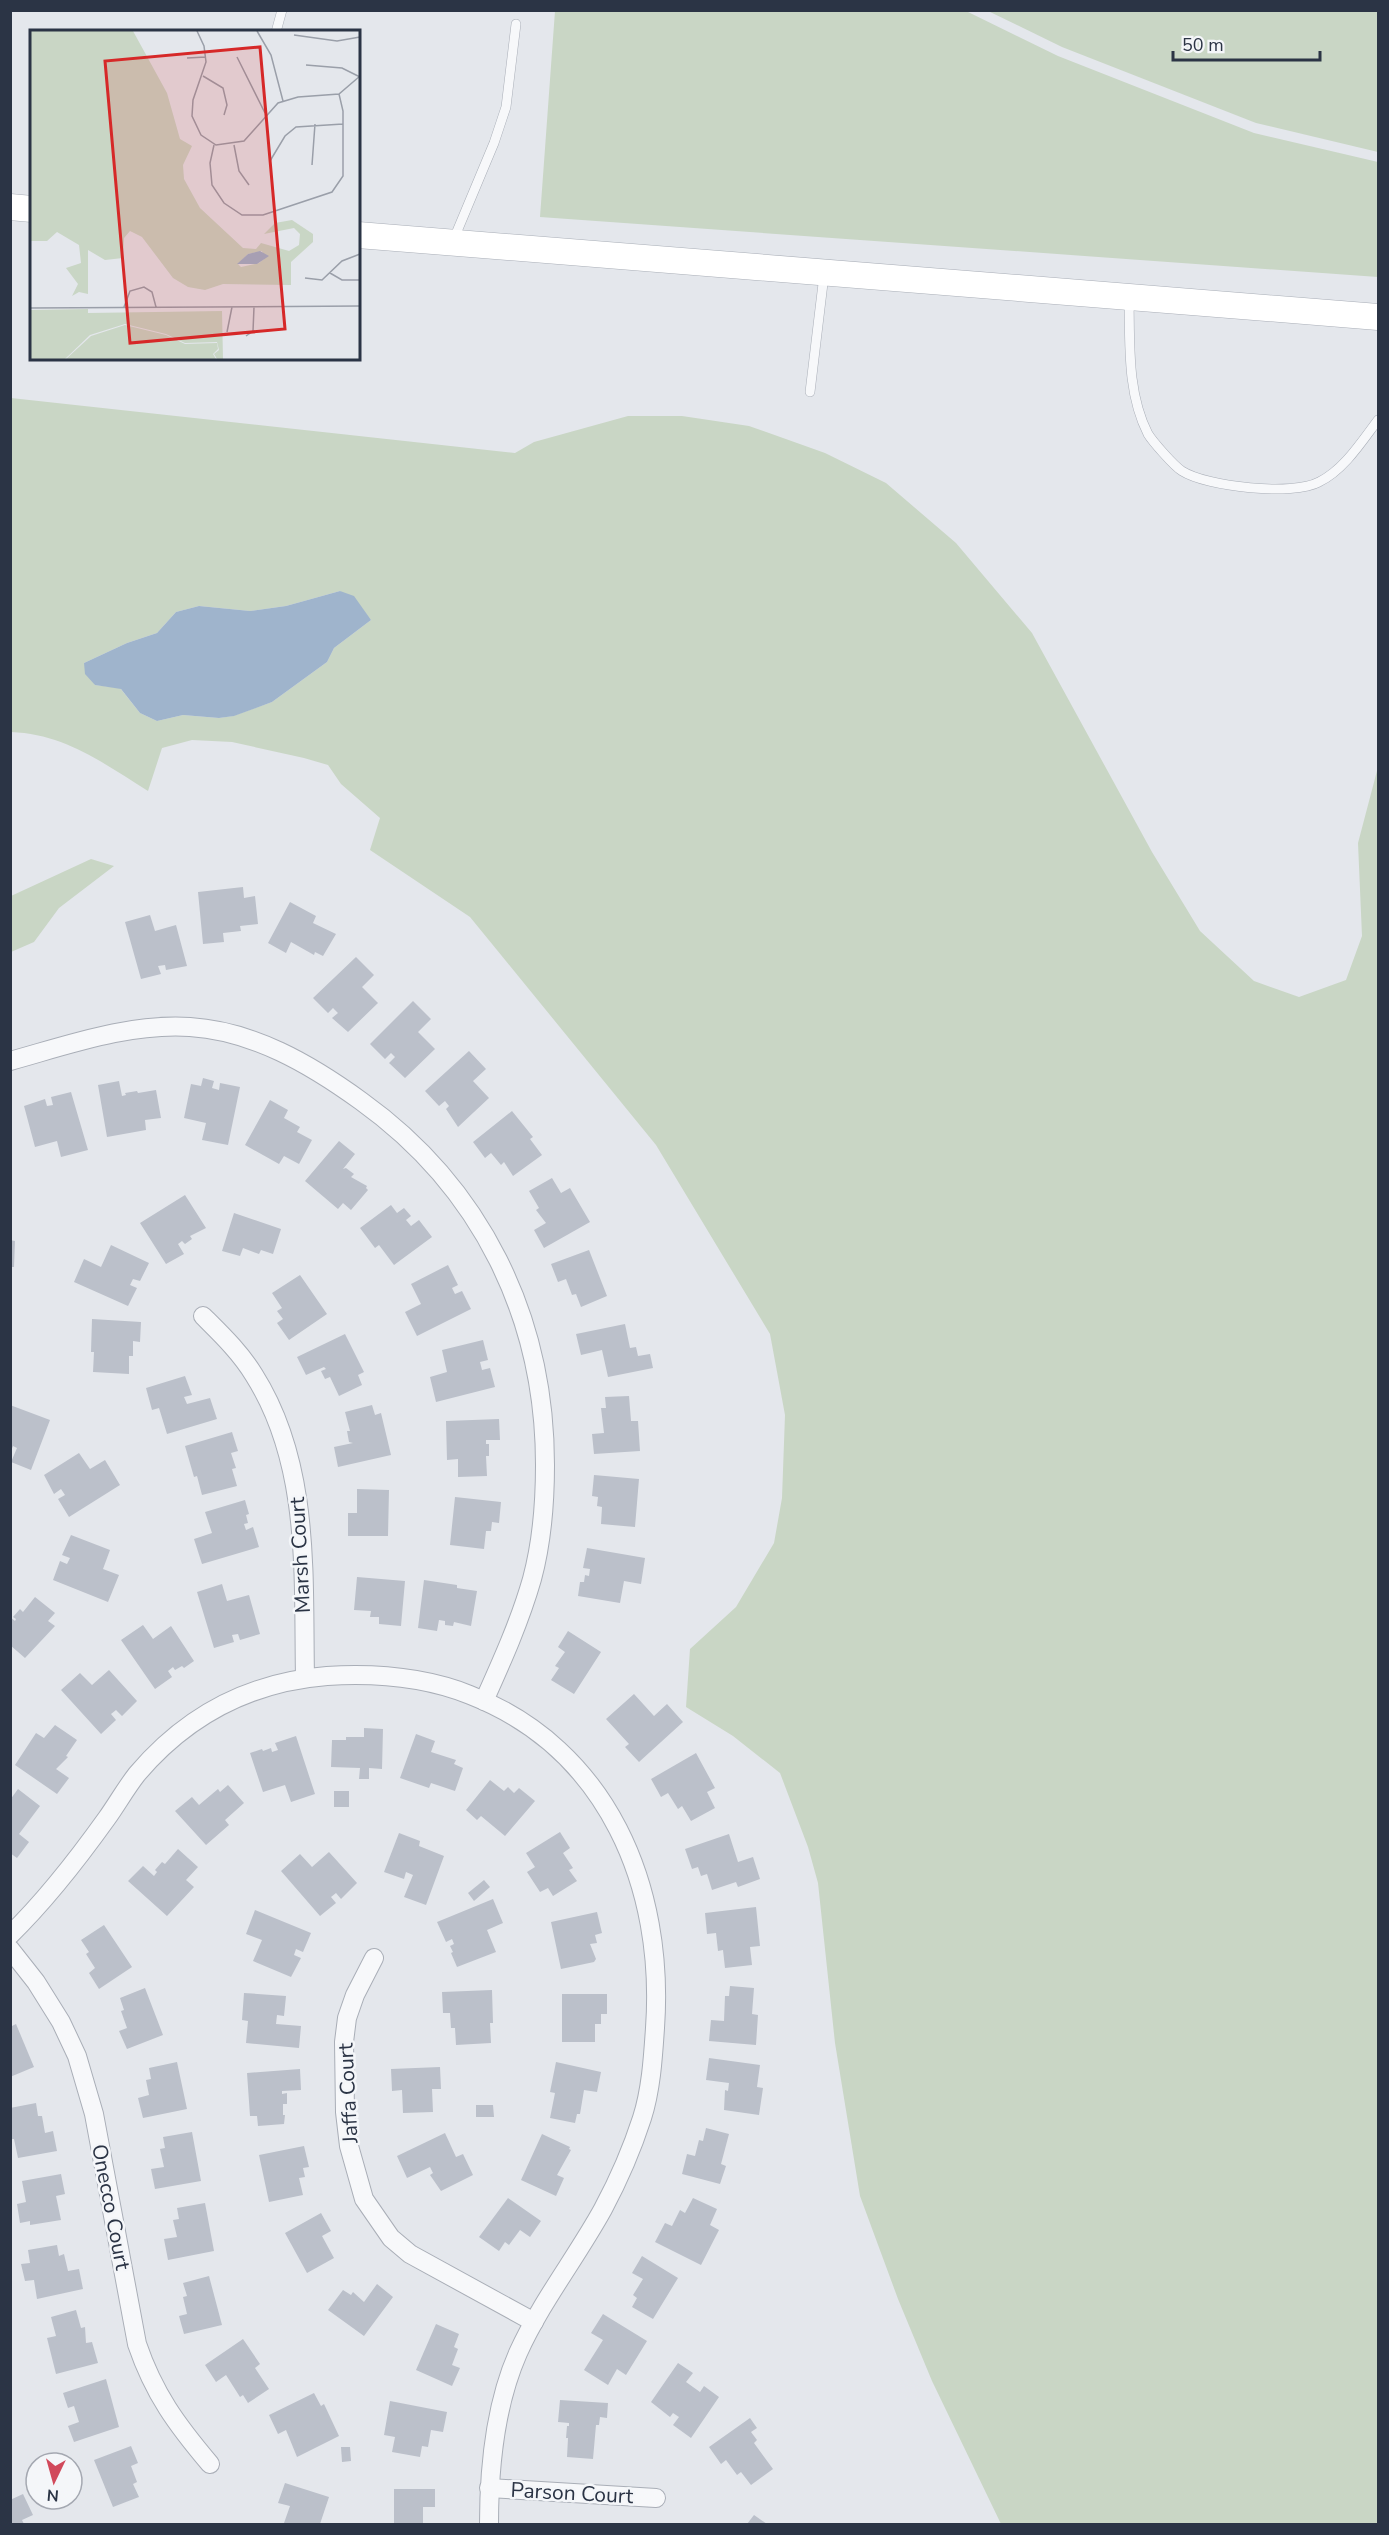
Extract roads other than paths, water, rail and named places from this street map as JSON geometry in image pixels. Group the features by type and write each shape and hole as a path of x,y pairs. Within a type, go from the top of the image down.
{"main road":[{"path":"10,207 30,209"},
{"path":"360,236 1378,317"}],"street":[{"path":"10,1061 103,1035 158,1028 225,1032 252,1040 291,1056 337,1083 381,1115 416,1146 443,1175 469,1210 506,1275 522,1316 532,1347 545,1435 545,1489 540,1538 532,1577 520,1618 484,1701"},
{"name":"Marsh Court","path":"204,1316 240,1355 255,1376 271,1408 287,1451 296,1485 303,1536 305,1678"},
{"path":"10,1935 38,1908 64,1876 135,1777 154,1755 189,1726 218,1707 249,1692 276,1683 344,1675 387,1676 428,1682 484,1701 512,1715 544,1738 574,1766 599,1797 614,1822 633,1858 646,1899 653,1934 657,1977 653,2061 643,2116 622,2168 602,2210 534,2322 510,2376 493,2445 489,2488 489,2524"},
{"name":"Onecco Court","path":"10,1949 36,1982 61,2022 76,2056 94,2114 137,2344 147,2374 176,2424 210,2464"},
{"name":"Jaffa Court","path":"374,1958 355,1995 347,2018 344,2042 345,2112 349,2146 364,2199 391,2238 410,2254 534,2322"},
{"name":"Parson Court","path":"489,2488 656,2498"}],"lane":[{"path":"277,30 282,10"},
{"path":"452,243 494,143 506,107 516,24"},
{"path":"810,392 824,273"},
{"path":"1129,297 1130,354 1135,399 1149,435 1181,471 1224,485 1299,490 1320,482 1346,460 1378,420"}],"water":[{"path":"340,591 354,596 371,620 334,648 327,662 272,702 234,716 219,718 183,715 157,721 140,713 121,689 95,685 85,674 84,663 127,643 157,633 176,612 199,606 250,611 286,606"}]}
